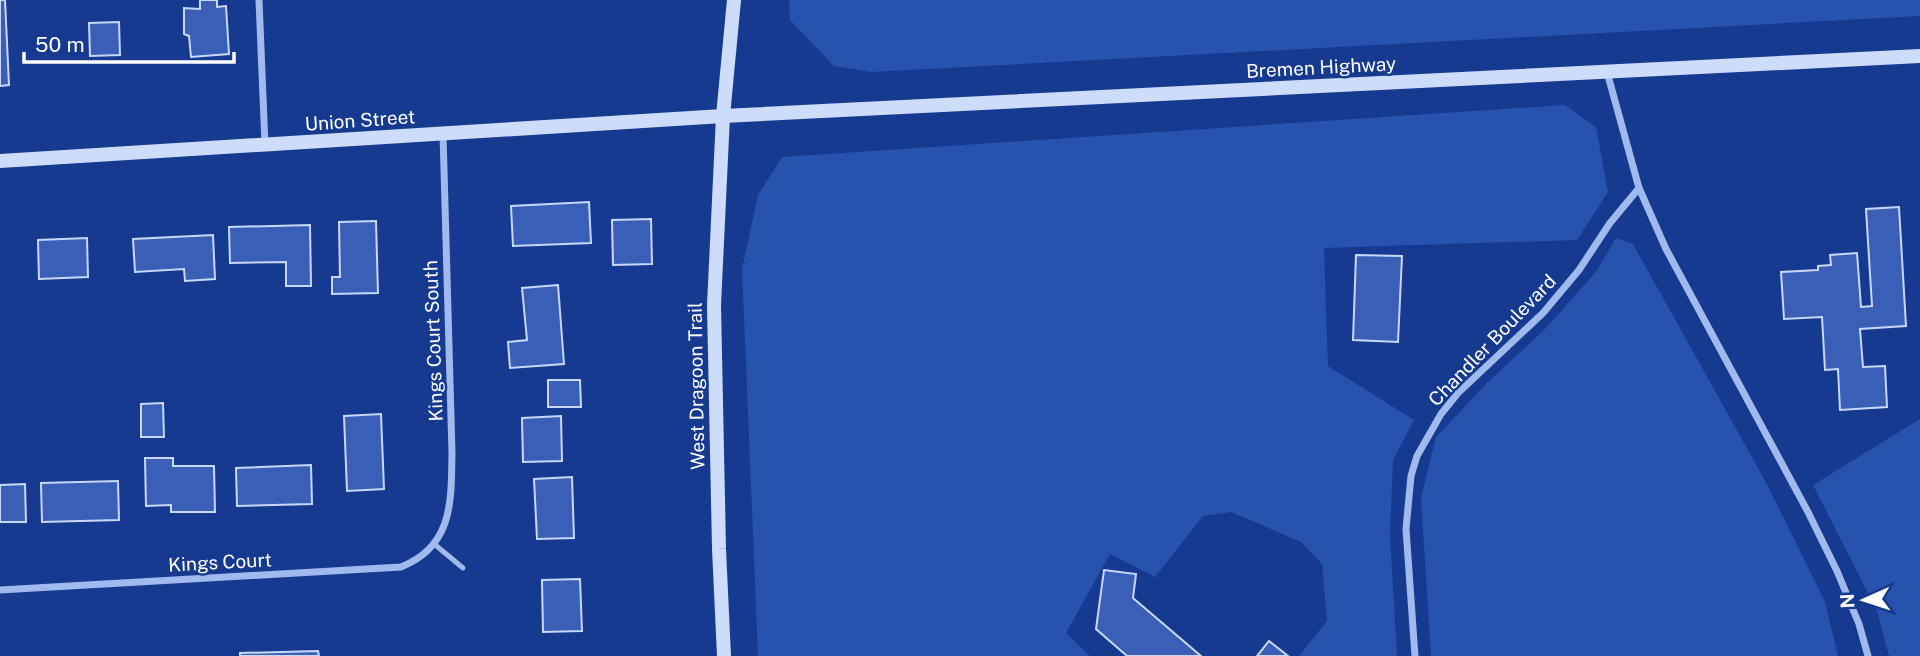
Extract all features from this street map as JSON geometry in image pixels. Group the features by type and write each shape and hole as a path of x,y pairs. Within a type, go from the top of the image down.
{"main road":[{"name":"West Dragoon Trail","path":"724,656 713,305 723,116 734,0"},
{"name":"Bremen Highway","path":"723,116 1920,57"},
{"name":"Union Street","path":"0,161 723,116"}],"street":[{"path":"259,0 265,145"},
{"path":"1607,72 1639,188 1666,249 1814,524 1859,624 1868,656"},
{"name":"Kings Court South","path":"433,542 448,519 451,497 443,134"},
{"name":"Chandler Boulevard","path":"1415,656 1406,529 1410,476 1417,456 1441,414 1458,393 1552,302 1639,188"},
{"name":"Kings Court","path":"0,590 401,567 416,561 433,542"}],"lane":[{"path":"433,542 463,568"}],"shaded area":[{"path":"789,0 1920,0 1920,16 871,72 834,66 790,20"},
{"path":"1565,105 1596,127 1608,192 1577,240 1324,248 1328,366 1414,420 1393,460 1390,535 1397,656 1299,656 1327,621 1322,564 1301,542 1231,512 1203,516 1155,577 1110,554 1066,633 1090,656 758,656 742,269 758,195 782,157"},
{"path":"1616,238 1633,244 1768,486 1825,602 1838,656 1431,656 1421,498 1436,437 1488,382 1544,330 1596,272"},
{"path":"1920,419 1920,656 1889,656 1877,611 1813,485"}],"building":[{"path":"0,0 5,0 9,85 0,86"},
{"path":"200,0 217,0 217,7 226,6 229,54 191,57 189,36 184,34 184,8 200,9"},
{"path":"119,22 120,55 90,56 89,23"},
{"path":"589,202 591,243 513,246 511,206"},
{"path":"1899,207 1906,326 1860,329 1863,367 1885,366 1887,407 1840,410 1838,369 1825,370 1822,317 1784,319 1781,272 1818,270 1818,266 1831,265 1830,255 1857,253 1861,307 1872,306 1866,209"},
{"path":"651,219 652,264 613,265 612,220"},
{"path":"376,221 378,293 332,294 332,277 340,277 339,222"},
{"path":"310,225 311,286 286,286 286,262 230,263 229,227"},
{"path":"213,235 215,279 185,281 184,269 135,272 133,239"},
{"path":"87,238 88,277 39,279 38,240"},
{"path":"1356,255 1402,256 1398,342 1353,340"},
{"path":"558,285 564,364 510,368 508,342 527,340 522,288"},
{"path":"548,380 580,380 581,407 548,407"},
{"path":"163,403 164,437 141,437 141,404"},
{"path":"381,414 384,489 347,491 344,416"},
{"path":"561,416 562,461 523,462 522,418"},
{"path":"145,458 173,458 173,466 214,466 215,512 171,512 171,505 146,506"},
{"path":"311,465 312,504 237,506 236,468"},
{"path":"572,477 574,538 537,539 534,479"},
{"path":"118,481 119,520 42,522 41,483"},
{"path":"25,484 26,522 0,522 0,485"},
{"path":"1104,570 1136,574 1133,598 1201,656 1127,656 1096,629"},
{"path":"580,579 582,631 543,632 542,580"},
{"path":"1269,641 1288,656 1257,656"},
{"path":"318,651 319,656 240,656 240,653"}]}
